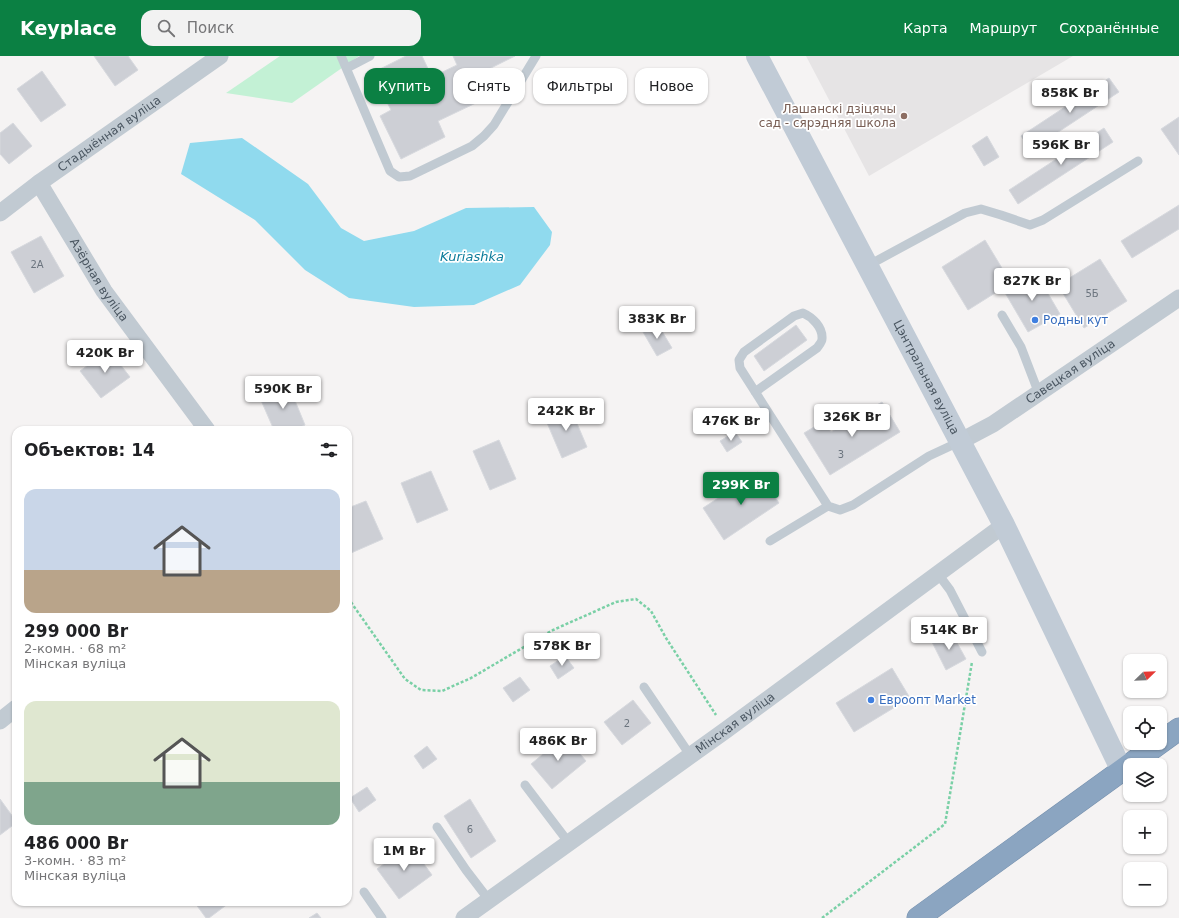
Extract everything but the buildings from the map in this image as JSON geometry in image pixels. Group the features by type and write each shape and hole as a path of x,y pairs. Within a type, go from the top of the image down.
{"highway":[{"path":"918,918 1179,729"}],"street":[{"name":"Стадыённая вуліца","path":"0,213 39,183 220,56"},
{"name":"Цэнтральная вуліца","path":"757,56 1004,525 1122,771"},
{"name":"Азёрная вуліца","path":"39,183 104,291 204,426"},
{"name":"Савецкая вуліца","path":"959,442 993,424 1039,394 1179,298"},
{"name":"Мінская вуліца","path":"464,918 726,730 1004,525"},
{"path":"0,721 12,711"}],"lane":[{"path":"341,56 390,170 400,177 410,176 465,150 484,136 494,125 536,56"},
{"path":"347,68 370,56"},
{"path":"867,266 965,213 982,210 1030,225 1043,220 1138,161"},
{"path":"755,392 817,348 822,340 821,331 811,316 803,313 794,316 744,352 739,360 740,368 755,392 828,506 840,510 854,505 929,456 959,442"},
{"path":"1002,315 1021,347 1039,394"},
{"path":"770,541 828,506"},
{"path":"938,574 950,590 982,652"},
{"path":"644,687 690,755"},
{"path":"525,784 569,843"},
{"path":"437,827 466,870 489,900"},
{"path":"364,892 382,918"}],"path":[{"path":"352,604 405,679 421,690 442,691 471,678 553,630 616,602 636,599 651,611 666,638 726,730"},
{"path":"822,918 945,824 972,659 982,652"}],"shaded area":[{"name":"Лашанскі дзіцячы сад - сярэдняя школа","path":"806,56 1073,56 869,176"}],"green space":[{"path":"280,56 359,56 292,103 226,93"}],"water":[{"name":"Kuriashka","path":"242,138 308,184 341,228 364,241 414,231 466,208 534,207 552,232 550,245 520,285 474,305 414,307 349,298 305,270 255,220 181,174 190,143"}],"place":[{"name":"Лашанскі дзіцячы сад - сярэдняя школа","path":"904,116"},
{"name":"Родны кут","path":"1035,320"},
{"name":"Евроопт Market","path":"871,700"}]}
